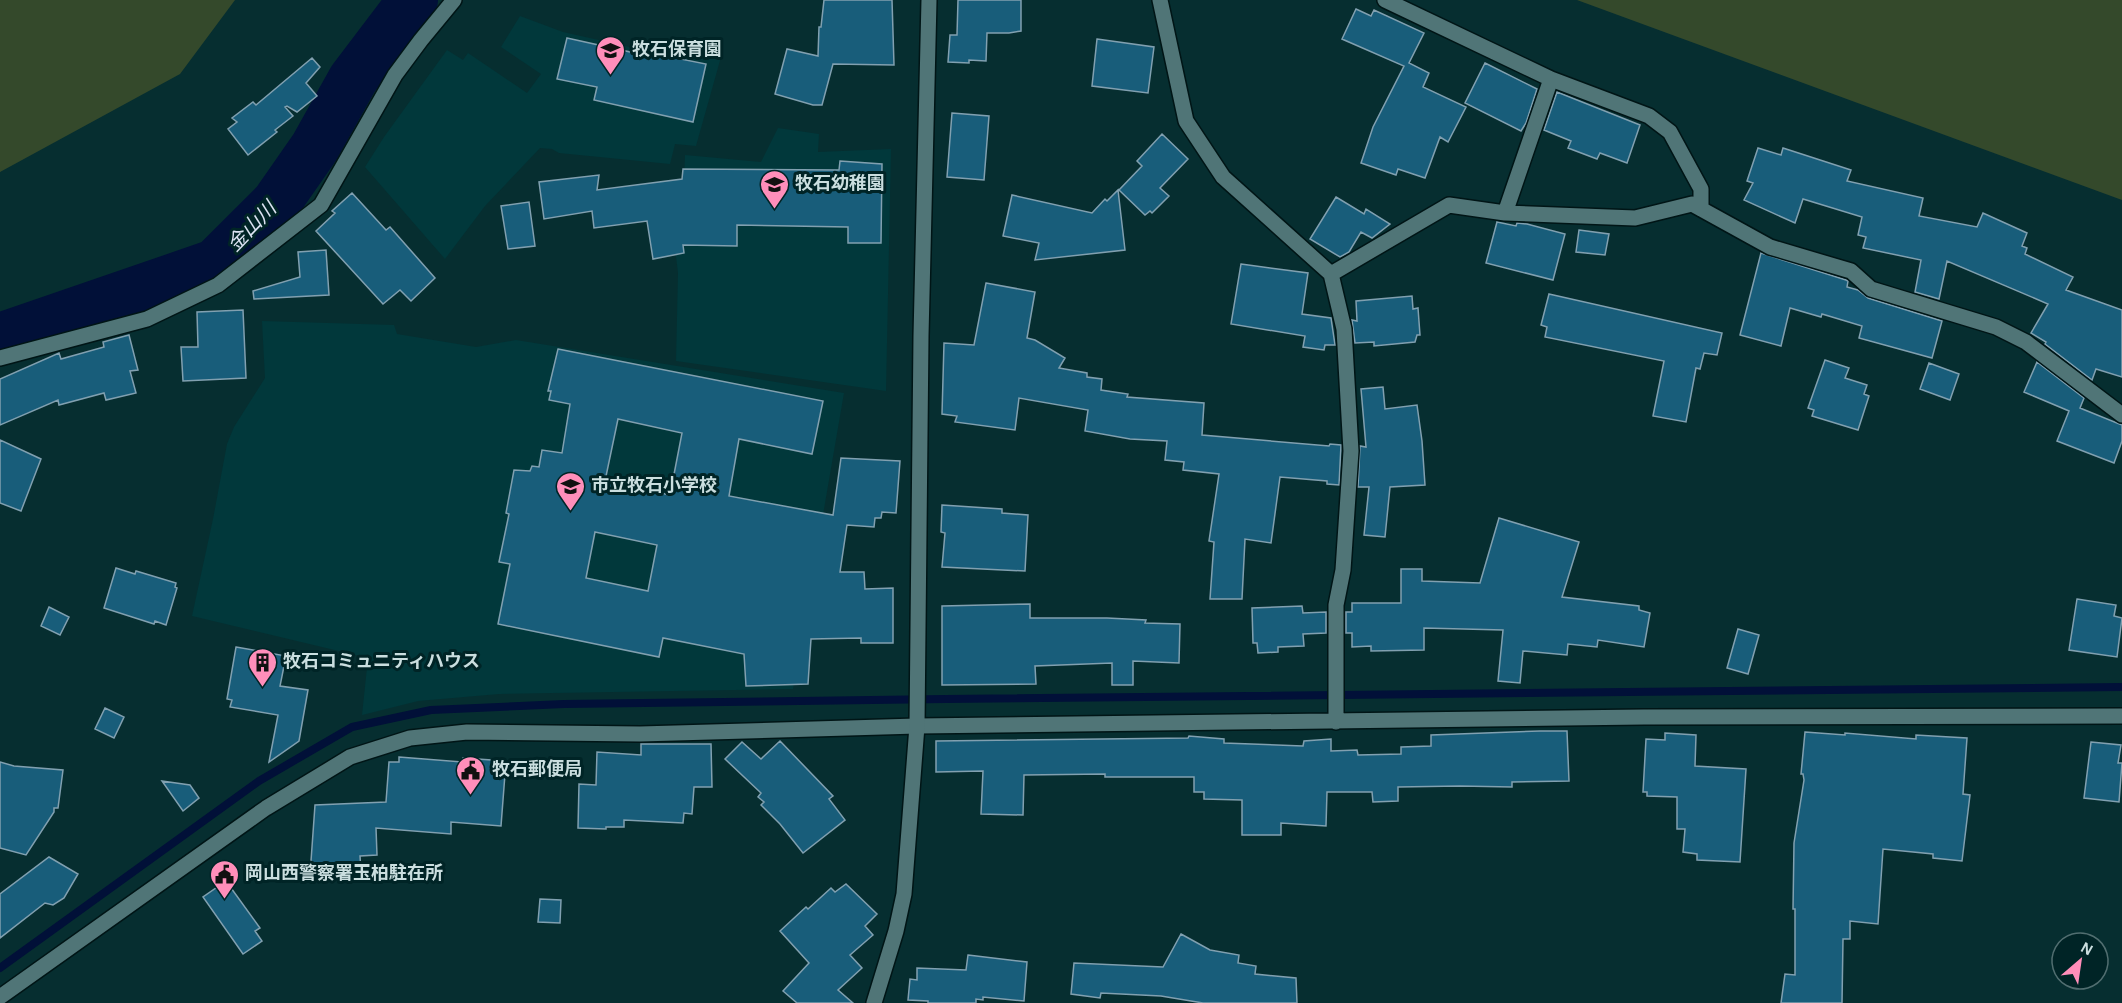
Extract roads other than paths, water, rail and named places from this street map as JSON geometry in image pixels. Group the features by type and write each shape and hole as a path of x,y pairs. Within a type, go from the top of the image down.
{"street":[{"path":"0,358 147,318 168,309 218,285 321,205 395,75 454,0"},
{"path":"874,1003 896,931 904,894 918,709 921,336 929,0"},
{"path":"1160,0 1186,121 1223,177 1331,274 1344,329 1351,451 1343,570 1336,605 1336,722"},
{"path":"1385,0 1551,79 1649,116 1670,132 1701,189 1701,209"},
{"path":"1505,213 1551,79"},
{"path":"1331,274 1449,205 1505,213 1635,218 1692,204 1770,247 1851,271 1871,289 1996,327 2026,342 2122,415"},
{"path":"0,997 266,808 350,757 410,738 467,732 640,734 917,726 1689,717 2122,716"}],"waterway":[{"name":"金山川","path":"0,338 215,264 276,203 315,147 353,79 413,0"},
{"path":"0,968 259,781 352,727 431,710 564,704 2122,687"}],"place":[{"name":"牧石保育園","path":"611,76"},
{"name":"牧石幼稚園","path":"774,210"},
{"name":"市立牧石小学校","path":"570,512"},
{"name":"牧石コミュニティハウス","path":"262,688"},
{"name":"牧石郵便局","path":"471,796"},
{"name":"岡山西警察署玉柏駐在所","path":"224,900"}]}
